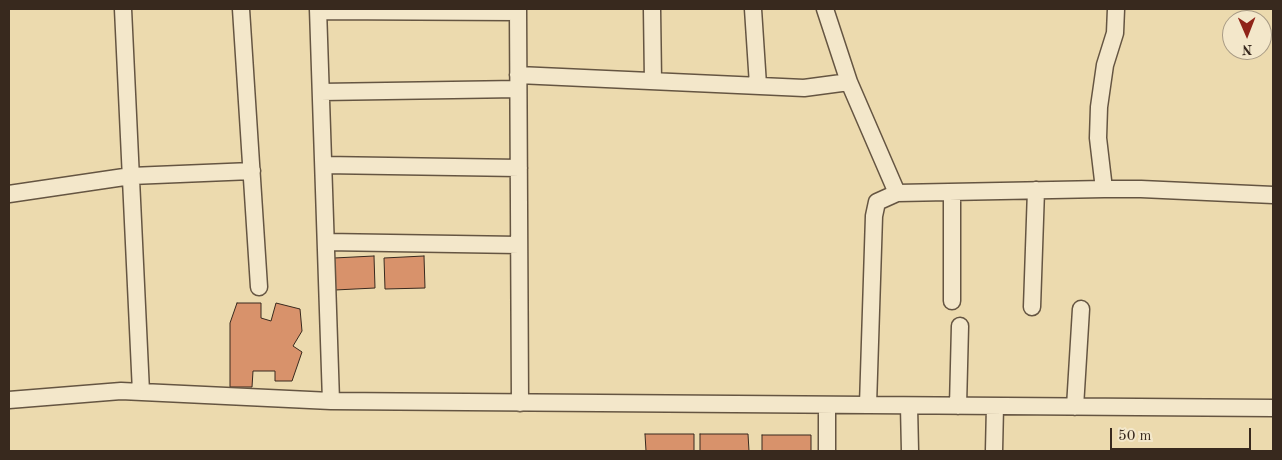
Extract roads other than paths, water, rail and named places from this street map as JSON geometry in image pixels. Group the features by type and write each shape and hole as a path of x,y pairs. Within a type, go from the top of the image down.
{"street":[{"path":"123,9 141,392"},
{"path":"241,9 259,287"},
{"path":"652,9 653,81"},
{"path":"753,9 758,86"},
{"path":"825,9 849,82 898,193"},
{"path":"1104,189 1098,138 1099,107 1105,65 1115,33 1116,9"},
{"path":"331,401 319,10 518,11 520,403"},
{"path":"321,92 518,82 653,81 804,88 849,82"},
{"path":"324,165 519,168"},
{"path":"9,194 130,176 252,171"},
{"path":"868,406 874,216 877,202 898,193 1036,190 1141,189 1273,195"},
{"path":"1032,307 1036,190"},
{"path":"952,192 952,301"},
{"path":"326,242 519,245"},
{"path":"1075,407 1081,309"},
{"path":"958,406 960,326"},
{"path":"9,400 121,391 331,401 1273,408"},
{"path":"827,405 827,451"},
{"path":"909,406 910,451"},
{"path":"994,451 995,406"}]}
